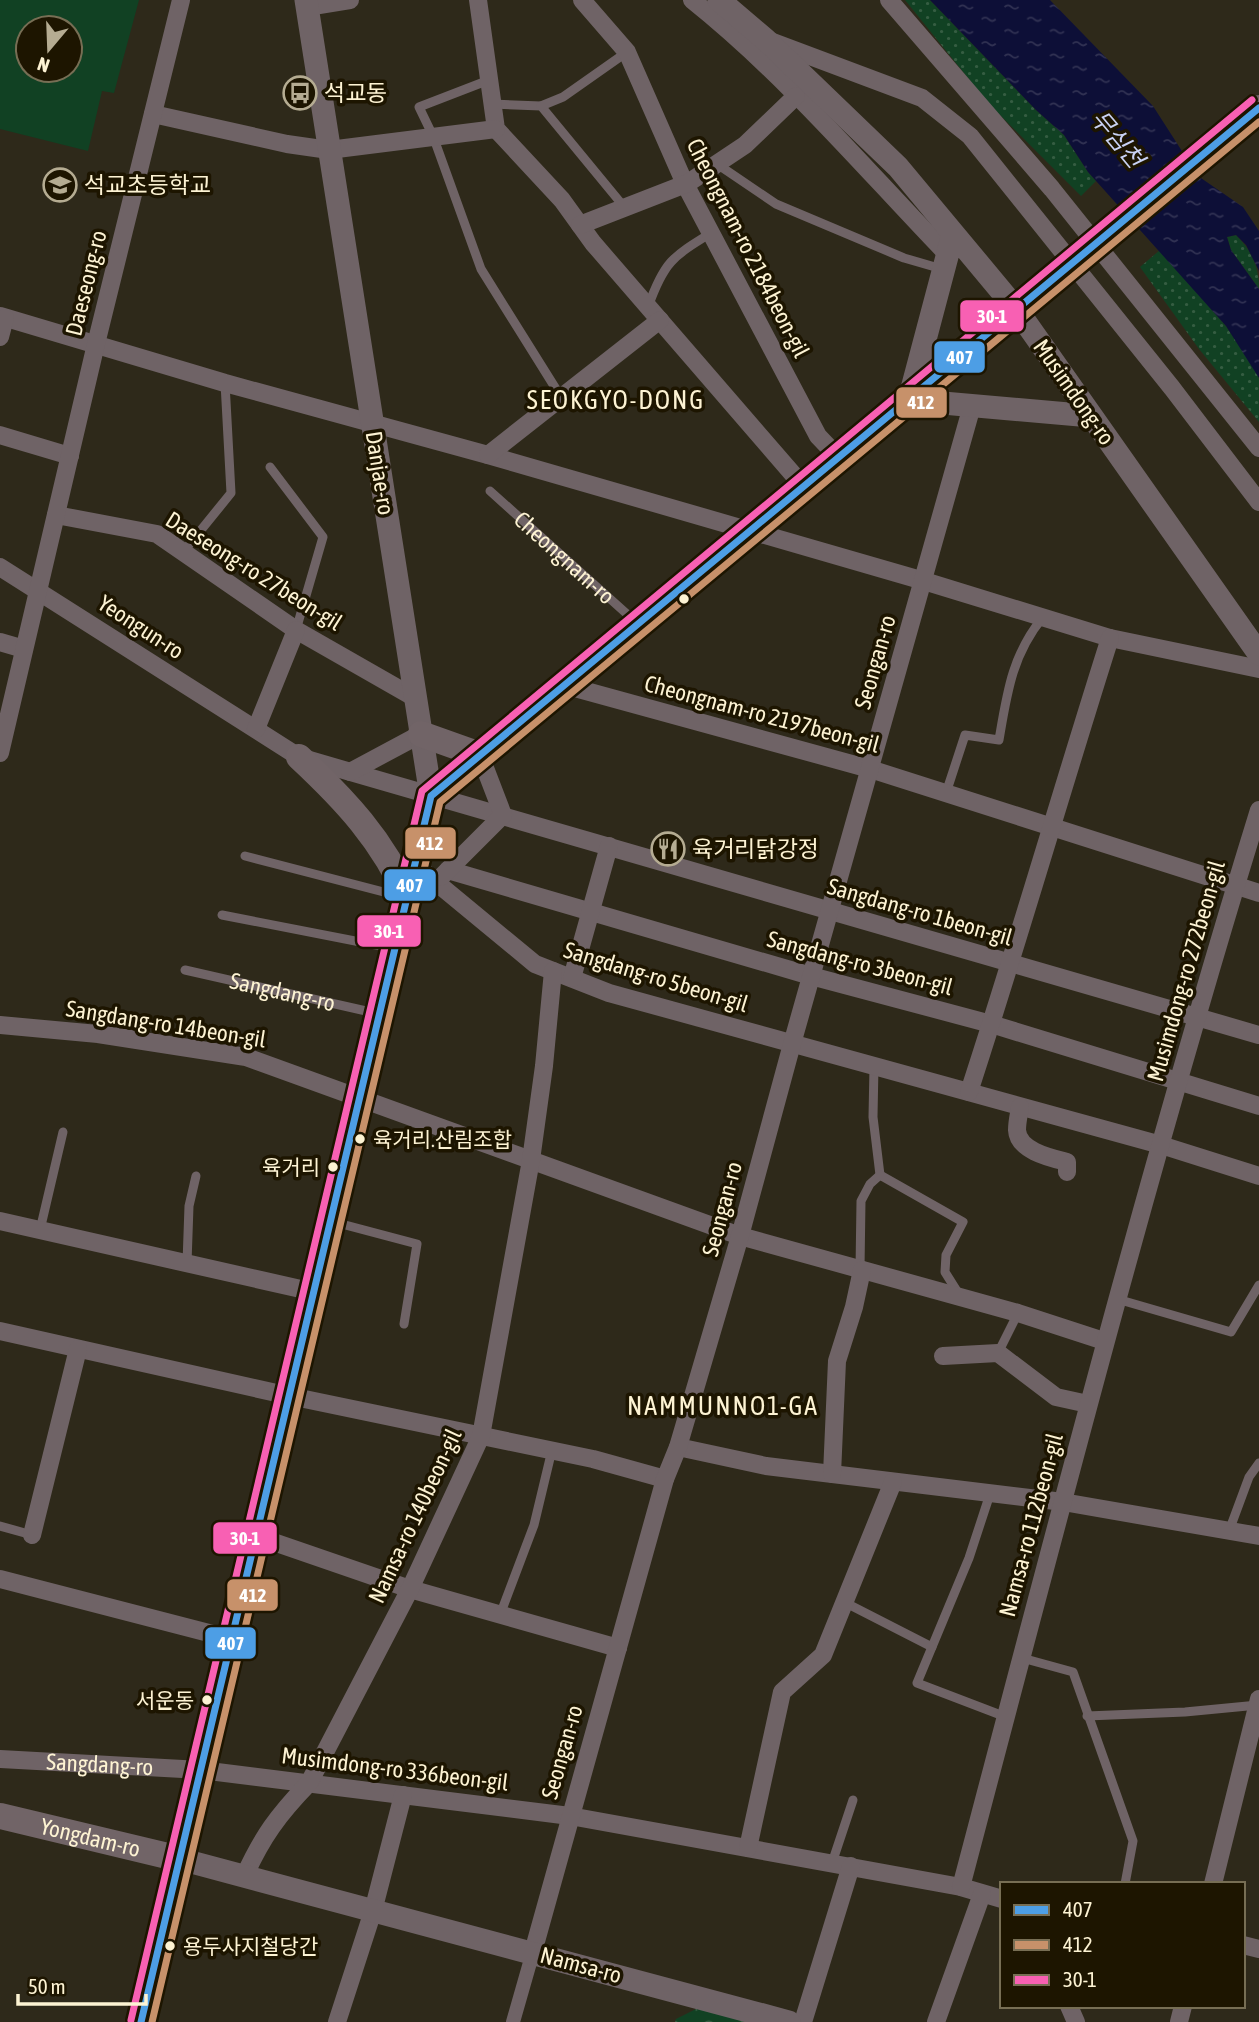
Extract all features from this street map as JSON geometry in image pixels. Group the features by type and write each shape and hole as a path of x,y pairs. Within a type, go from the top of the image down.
{"main road":[{"name":"Cheongnam-ro","path":"430,796 1259,108"},
{"path":"421,734 480,755"},
{"path":"299,757 355,812 397,872 408,899"},
{"path":"141,2022 408,899 430,796"},
{"name":"Yongdam-ro","path":"0,1816 180,1859"}],"street":[{"name":"Daeseong-ro","path":"0,752 69,456 181,0"},
{"name":"Danjae-ro","path":"350,0 307,4 430,796"},
{"path":"478,0 496,129 562,200 654,314 804,487"},
{"name":"Cheongnam-ro 2184beon-gil","path":"582,0 628,52 685,184 818,436 839,458"},
{"name":"Musimdong-ro","path":"692,0 796,96 948,253 1017,310 1259,654"},
{"name":"Musimdong-ro","path":"719,0 766,40 898,167 948,253"},
{"path":"889,0 1052,189 1259,448"},
{"path":"766,40 922,98 970,136 1172,388 1259,502"},
{"path":"580,225 685,184 745,145 796,96"},
{"path":"153,114 287,144 329,150 496,129"},
{"path":"948,253 909,400 1091,416"},
{"path":"488,454 561,397 654,314"},
{"path":"0,337 2,317 372,425 488,454 1110,638 1259,669"},
{"name":"Seongan-ro","path":"513,2022 665,1479 678,1447 740,1236 972,406"},
{"path":"0,435 69,456"},
{"name":"Daeseong-ro 27beon-gil","path":"56,515 157,534 296,629 415,698"},
{"name":"Yeongun-ro","path":"0,567 299,757 430,796"},
{"path":"256,729 296,629"},
{"path":"969,1093 1110,638"},
{"path":"0,642 24,649"},
{"name":"Cheongnam-ro 2197beon-gil","path":"564,685 870,769 1259,893"},
{"path":"350,772 421,734"},
{"path":"442,876 503,815 480,755"},
{"name":"Sangdang-ro 1beon-gil","path":"430,796 1259,1035"},
{"name":"Musimdong-ro 272beon-gil","path":"1161,1146 1196,1016 1259,810"},
{"path":"572,978 609,846"},
{"name":"Sangdang-ro 5beon-gil","path":"414,864 442,876 535,964 609,993 1161,1146 1259,1176"},
{"name":"Sangdang-ro 3beon-gil","path":"442,876 590,913 991,1024 1259,1106"},
{"name":"Namsa-ro 140beon-gil","path":"244,1877 261,1840 284,1809 309,1783 410,1589 481,1436 531,1160 553,971"},
{"name":"Sangdang-ro 14beon-gil","path":"0,1025 98,1034 246,1057 740,1236 1018,1313 1104,1341"},
{"path":"1020,1107 1017,1132 1022,1143 1045,1156 1067,1162 1067,1172"},
{"name":"Namsa-ro 112beon-gil","path":"961,1887 1104,1341 1161,1146"},
{"path":"0,1221 314,1292"},
{"path":"832,1474 837,1361 854,1307 861,1270"},
{"path":"0,1331 290,1396 552,1450 665,1479"},
{"path":"32,1535 78,1349"},
{"path":"943,1356 998,1353 1056,1397 1088,1404"},
{"path":"678,1447 766,1466 1063,1503 1259,1536"},
{"path":"748,1848 782,1692 823,1655 893,1482"},
{"path":"256,1536 410,1589 618,1648"},
{"path":"0,1578 232,1639"},
{"path":"1213,1882 1258,1702"},
{"name":"Sangdang-ro","path":"0,1759 201,1770"},
{"name":"Musimdong-ro 336beon-gil","path":"201,1770 569,1816 961,1887 1000,1898"},
{"path":"337,2022 373,1911 403,1795"},
{"name":"Namsa-ro","path":"180,1859 789,2022"},
{"path":"803,2022 850,1866"},
{"path":"936,2022 982,1894"}],"lane":[{"path":"492,104 541,106 563,97 628,52"},
{"path":"489,80 419,107 433,136 481,269 561,397"},
{"path":"541,106 625,208"},
{"path":"717,164 776,204 904,258 948,253"},
{"path":"654,314 658,278 677,254 711,233"},
{"path":"184,551 231,493 225,383"},
{"path":"270,467 323,537 296,629"},
{"name":"Cheongnam-ro","path":"490,491 638,624"},
{"path":"946,793 965,735 999,740 1011,676 1028,636 1043,618"},
{"path":"245,856 408,899"},
{"path":"222,915 396,949"},
{"name":"Sangdang-ro","path":"185,970 380,1014"},
{"path":"874,1066 873,1117 880,1175"},
{"path":"40,1230 63,1132"},
{"path":"861,1270 861,1201 870,1184 880,1175"},
{"path":"880,1175 963,1222 946,1255 945,1272 961,1297"},
{"path":"187,1263 189,1206 197,1176"},
{"path":"331,1222 417,1244 404,1324"},
{"path":"1117,1299 1231,1332 1258,1287"},
{"path":"998,1353 1018,1313"},
{"path":"500,1615 534,1525 552,1450"},
{"path":"1229,1531 1249,1477 1259,1463"},
{"path":"990,1494 969,1558 917,1683 1006,1717"},
{"path":"0,1526 32,1535"},
{"path":"844,1602 932,1647"},
{"path":"1022,1658 1073,1672 1133,1841 1125,1882"},
{"path":"1087,1716 1185,1712 1258,1702"},
{"path":"832,1863 853,1800"}],"green space":[{"path":"0,0 139,0 114,93 102,91 88,151 0,129"},
{"path":"905,0 930,0 1036,110 1064,135 1096,181 1081,196 989,104"},
{"path":"1236,235 1254,260 1259,289 1231,250 1227,237"},
{"path":"1160,250 1226,326 1250,361 1259,378 1259,422 1199,349 1140,267"},
{"path":"698,2008 749,2022 675,2022"}],"water":[{"name":"무심천","path":"930,0 1050,0 1153,106 1198,176 1243,207 1259,231 1259,271 1246,245 1236,235 1227,237 1231,250 1259,289 1259,378 1226,326 1088,172 1064,135 1036,110"}],"transit line":[{"name":"30-1","path":"131,2020 422,791 1252,100"},
{"name":"407","path":"141,2022 431,796 1259,108"},
{"name":"412","path":"152,2022 440,802 1259,122"}],"place":[{"name":"석교동","path":"300,93"},
{"name":"석교초등학교","path":"60,185"},
{"name":"육거리닭강정","path":"668,849"},
{"name":"육거리.산림조합","path":"360,1139"},
{"name":"육거리","path":"333,1167"},
{"name":"서운동","path":"207,1700"},
{"name":"용두사지철당간","path":"170,1946"}],"district":[{"name":"SEOKGYO-DONG","path":"616,400"},
{"name":"NAMMUNNO1-GA","path":"723,1406"}]}
